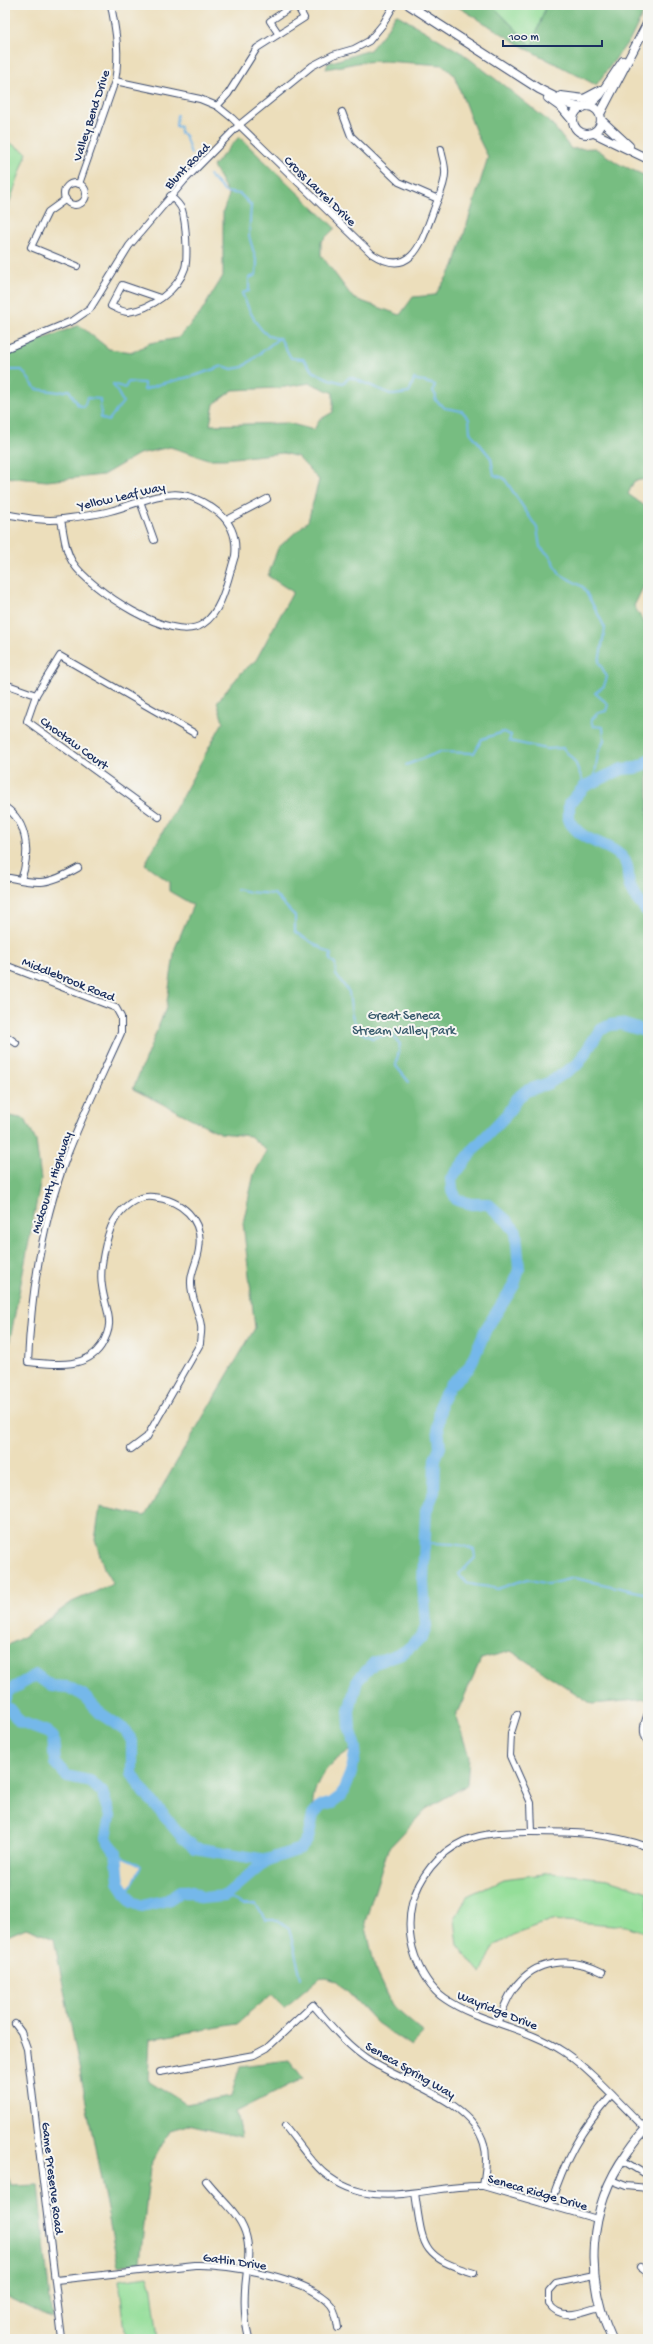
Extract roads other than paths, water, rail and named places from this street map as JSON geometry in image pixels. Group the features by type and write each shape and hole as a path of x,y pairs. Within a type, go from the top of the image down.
{"street":[{"name":"Valley Bend Drive","path":"78,184 115,80 118,64 117,38 111,5"},
{"path":"217,106 228,94 257,48 304,18 295,5 270,21 278,34"},
{"name":"Blunt Road","path":"5,349 74,320 90,309 129,246 170,196 239,125 312,66 333,55 354,50 369,41 383,24 394,5"},
{"path":"409,5 540,89 571,105 585,107 600,117 612,132 644,157"},
{"path":"594,133 599,127 600,117 632,50 648,22"},
{"path":"573,121 576,113 595,102 632,50"},
{"name":"Cross Laurel Drive","path":"115,80 200,99 217,106 239,125 379,259 401,262 412,256 421,244 438,199 446,172 441,150"},
{"path":"540,89 571,99 584,99 604,88"},
{"path":"540,89 573,121 580,133 594,133 644,157"},
{"path":"342,112 351,136 399,182 438,199"},
{"path":"78,184 85,190 84,200 73,205 66,199 64,194 68,186 78,184"},
{"path":"160,298 122,285 111,306 128,312 148,305 160,298 177,284 186,261 182,209 170,196"},
{"path":"66,199 48,212 31,247 77,266"},
{"name":"Yellow Leaf Way","path":"5,514 60,520 110,511 162,494 179,494 198,499 227,520"},
{"path":"60,520 67,552 72,562 90,581 143,618 162,626 187,628 202,625 216,612 235,556 236,547 227,520 267,499"},
{"path":"140,501 154,540"},
{"name":"Choctaw Court","path":"159,817 27,721 36,695 60,656 194,734"},
{"path":"5,684 36,695"},
{"path":"5,807 21,824 25,838 27,854 22,880"},
{"path":"5,877 39,883 55,881 78,868"},
{"name":"Middlebrook Road","path":"5,965 116,1008 121,1017"},
{"name":"Midcounty Highway","path":"121,1017 121,1033 68,1154 51,1212 38,1262 30,1321 28,1362 59,1365 80,1362 95,1353 101,1347 110,1328 110,1317 102,1286 101,1267 114,1220 124,1208 139,1198 167,1199 180,1205 195,1222 200,1240 191,1281 201,1327 200,1344 147,1437 131,1448"},
{"path":"5,1035 16,1043"},
{"path":"648,1713 643,1727 644,1735 648,1742"},
{"path":"517,1714 511,1732 510,1756 531,1802 532,1832"},
{"name":"Wayridge Drive","path":"647,2128 565,2052 538,2037 498,2021 467,2011 444,1998 429,1983 418,1963 411,1945 411,1908 415,1891 431,1866 461,1843 472,1838 504,1832 591,1833 610,1835 648,1847"},
{"path":"498,2021 510,1994 520,1981 539,1968 559,1962 587,1963 602,1972"},
{"name":"Seneca Spring Way","path":"160,2072 254,2055 267,2048 314,2005 345,2041 371,2062 457,2108 470,2118 484,2144 486,2161 483,2186"},
{"name":"Game Preserve Road","path":"15,2024 21,2032 27,2049 62,2339"},
{"path":"550,2205 570,2151 584,2129 612,2096"},
{"name":"Seneca Ridge Drive","path":"285,2126 311,2160 338,2184 353,2191 369,2195 392,2196 466,2186 483,2186 597,2219"},
{"path":"612,2339 599,2307 594,2275 592,2253 597,2219 611,2180 622,2160 647,2128"},
{"path":"622,2160 648,2176"},
{"path":"611,2180 626,2186 648,2188"},
{"path":"206,2181 234,2212 245,2232 249,2252 248,2270 244,2290 249,2339"},
{"path":"415,2193 421,2233 427,2247 435,2258 474,2274"},
{"name":"Gatlin Drive","path":"56,2280 195,2265 211,2265 248,2270 283,2279 318,2293 331,2305 338,2328"},
{"path":"640,2267 648,2273"},
{"path":"594,2275 556,2283 549,2291 549,2304 559,2314 566,2315 599,2307"}],"waterway":[{"path":"177,115 176,126 181,127 180,133 185,135 191,154"},
{"path":"209,175 225,192 240,194 251,205 249,236 257,263 256,275 249,278 249,291 242,293 251,314 261,329 273,338 280,338 291,358 303,359 314,372 329,379 343,383 350,377 393,395 409,393 414,379 435,385 433,391 436,396 435,400 445,408 462,411 469,419 470,432 491,458 494,475 504,478 537,528 540,547 550,556 560,574 583,587 605,628 599,662 607,677 604,686 595,693 608,704 606,711 598,713 591,720 593,726 603,727 604,741 598,753 594,781"},
{"path":"5,370 22,370 36,389 59,392 69,390 78,405 84,407 87,398 100,399 101,418 108,421 123,402 113,384 125,388 128,382 144,383 144,390 223,366 232,369 243,367 279,338"},
{"path":"406,765 440,752 474,753 482,739 503,732 511,735 509,741 546,749 563,748 575,762 585,786"},
{"path":"648,760 646,763 635,768 622,769 585,786 569,804 569,821 575,829 589,839 616,852 625,861 630,887 648,912"},
{"path":"237,889 249,892 274,894 295,916 295,932 331,954 330,960 335,963 336,975 349,992 352,1016 359,1031 372,1038 391,1034 400,1044 396,1066 409,1082"},
{"path":"5,1709 10,1709 20,1722 47,1732 53,1737 55,1763 67,1776 90,1781 102,1792 110,1816 106,1838 116,1853 119,1882 132,1902 142,1906 168,1900 181,1891 192,1892 202,1898 225,1896 267,1860 300,1849 308,1839 313,1815 321,1806 332,1803 341,1796 352,1770 356,1747 350,1729 349,1711 357,1681 374,1663 404,1652 422,1637 426,1626 423,1582 426,1511 434,1492 435,1459 440,1447 438,1427 441,1402 450,1385 469,1368 486,1329 514,1285 519,1269 516,1232 507,1221 488,1204 472,1204 457,1200 452,1190 451,1179 475,1148 508,1113 516,1099 526,1091 549,1083 578,1064 600,1030 610,1025 621,1024 648,1032"},
{"path":"426,1543 456,1545 468,1547 474,1550 475,1558 459,1574 463,1579 471,1584 497,1589 527,1579 548,1584 574,1578 648,1594"},
{"path":"5,1699 8,1691 36,1675 51,1686 68,1687 83,1695 100,1713 126,1731 132,1741 132,1773 140,1787 182,1837 195,1848 267,1860"},
{"path":"116,1853 141,1866 128,1895"},
{"path":"225,1896 242,1904 256,1904 265,1920 278,1920 289,1928 301,1978"}],"park label":[{"name":"Great Seneca Stream Valley Park","path":"404,1022"}]}
